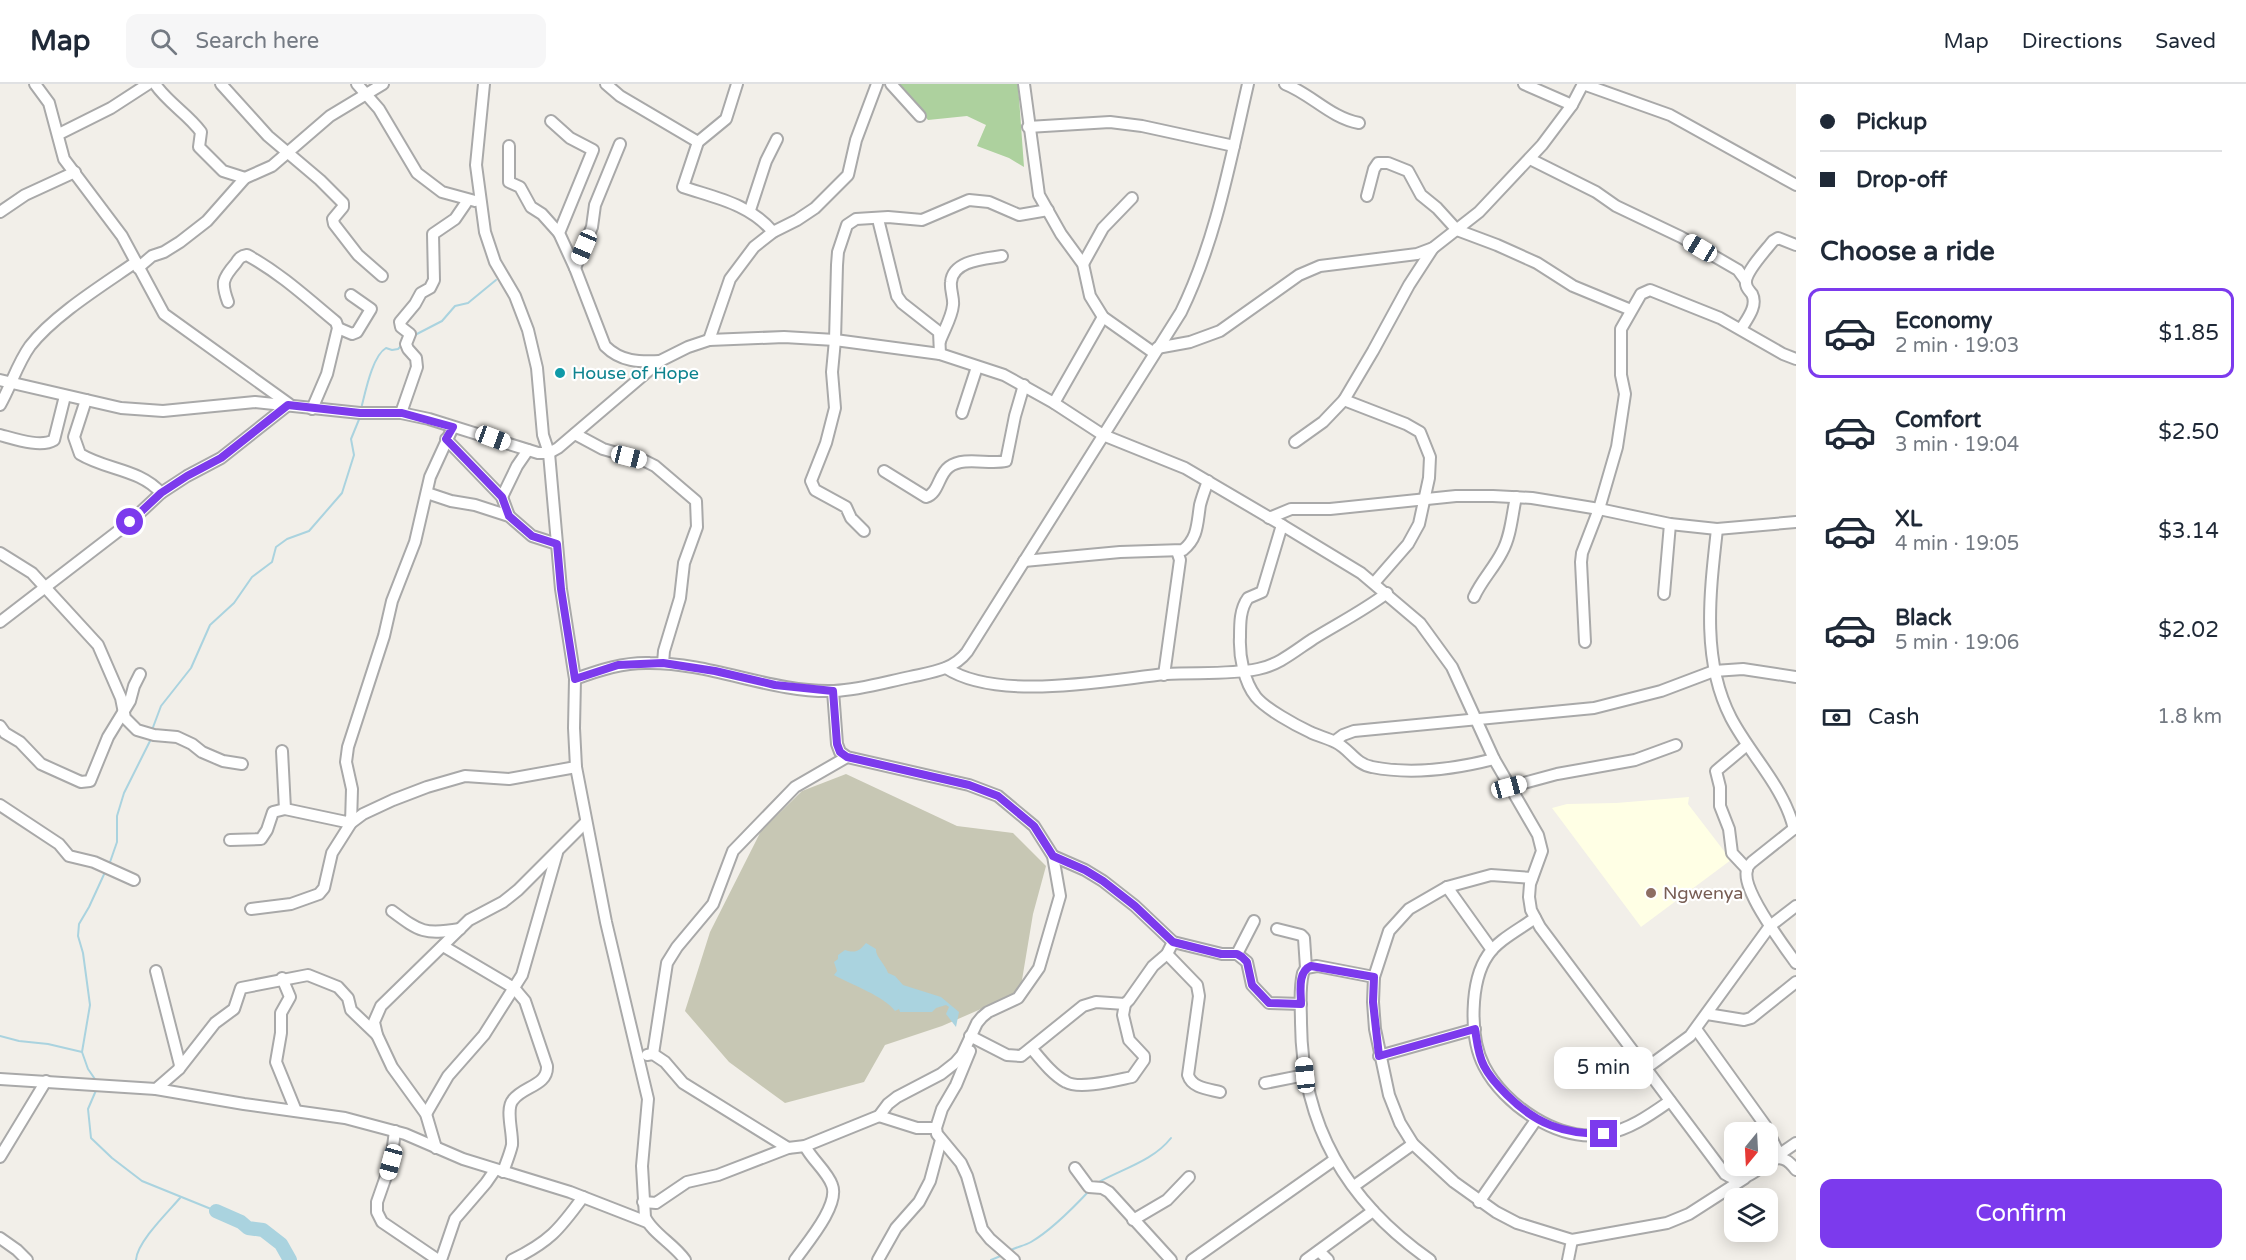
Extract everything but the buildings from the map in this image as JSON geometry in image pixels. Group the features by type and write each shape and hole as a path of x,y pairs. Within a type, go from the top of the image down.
{"street":[{"path":"35,84 49,103 64,159 122,236 168,318 227,358 290,406"},
{"path":"59,134 111,108 147,84"},
{"path":"155,84 193,121 201,132 199,147 223,171 245,178"},
{"path":"221,84 252,120 343,203 343,207 333,219 334,224 358,255 382,276"},
{"path":"357,84 379,110 417,173 442,192 480,202"},
{"path":"0,405 5,381 31,345 48,328 137,265 180,242 207,221 235,186 245,178 272,166 330,116 383,84"},
{"path":"484,84 476,153 480,202 489,246 502,275 515,296 528,330 537,368 543,435 549,453 561,589 575,679 573,718 576,767 606,922 648,1099 642,1166 643,1202 647,1222"},
{"path":"606,84 620,96 698,142"},
{"path":"737,84 726,119 698,142 683,186 750,210 764,220 773,232"},
{"path":"709,340 730,279 754,247 773,232 815,208 848,175 856,140 877,84"},
{"path":"891,84 920,116"},
{"path":"1024,84 1028,128 1039,195 1061,234 1083,264 1090,296 1103,317 1156,350 1190,342 1220,331 1299,275 1320,266 1417,254 1434,248"},
{"path":"575,679 618,665 663,663 715,671 775,685 833,691 946,668 958,663 1181,312 1203,264 1214,230 1248,84"},
{"path":"1285,84 1336,115 1359,123"},
{"path":"1524,84 1572,105"},
{"path":"1294,442 1323,422 1344,400 1409,285 1434,248 1479,212 1530,159 1556,128 1583,84 1670,115 1796,185"},
{"path":"551,122 570,138 593,150 559,233"},
{"path":"1028,128 1110,122 1142,126 1234,146"},
{"path":"750,210 762,171 777,140"},
{"path":"575,268 592,226 595,205 620,144"},
{"path":"509,146 509,182 519,188 531,207 542,214 559,233 605,346 612,353 632,362 660,362"},
{"path":"1530,159 1596,192 1616,206 1681,237 1738,270 1746,281"},
{"path":"1366,196 1378,163 1388,163 1408,171 1421,195 1437,208 1457,230 1527,258 1573,286 1631,310"},
{"path":"0,212 25,195 75,172"},
{"path":"1083,264 1103,228 1132,198"},
{"path":"402,413 417,367 416,358 406,344 410,334 401,327 399,322 415,304 421,293 430,288 434,280 432,234 455,219 468,200"},
{"path":"864,531 851,518 846,507 814,490 811,481 826,443 835,408 836,398 832,372 837,265 841,241 850,222 856,219 888,217 922,220 969,200 988,202 1019,215 1048,210"},
{"path":"878,219 897,296 908,308 939,332 940,354"},
{"path":"1741,329 1754,304 1753,295 1747,289 1746,281 1749,273 1773,241 1778,238 1796,245"},
{"path":"228,302 224,289 224,277 242,256 247,255 302,292 336,322 338,328 327,374 312,409"},
{"path":"940,341 953,306 951,281 954,272 975,261 1002,256"},
{"path":"1585,642 1582,553 1599,509 1614,460 1620,429 1624,394 1620,337 1624,321 1643,292 1650,290 1720,318 1796,359"},
{"path":"338,328 352,334 357,332 371,309 351,295"},
{"path":"1054,403 1103,317"},
{"path":"5,381 121,408 157,411 233,402 255,402 360,413 402,413 528,450 549,453 660,362 688,347 709,340 784,337 835,340 940,354 1004,375 1054,403 1102,435 1185,468 1282,525 1374,583 1420,623 1442,650 1461,684 1494,759 1532,823 1541,844 1540,858 1529,897 1535,918 1725,1173 1731,1178 1745,1178"},
{"path":"962,413 977,367"},
{"path":"884,471 926,497 933,494 944,472 952,465 1006,461 1024,385"},
{"path":"0,435 48,444 54,440 65,396"},
{"path":"86,400 74,437 80,454 92,461 148,480 161,493"},
{"path":"1344,400 1406,424 1420,432 1430,458 1431,466 1419,524 1408,544 1374,583"},
{"path":"0,622 130,522 161,493 221,458 290,406"},
{"path":"351,823 352,789 346,762 348,747 384,636 392,601 415,542 430,477 453,427"},
{"path":"575,434 603,449 655,466 696,501 697,527 684,563 680,598 663,651 663,663"},
{"path":"446,439 502,497 509,516"},
{"path":"502,497 517,466 528,450"},
{"path":"1024,561 1120,552 1182,550 1197,534 1201,502 1208,481"},
{"path":"427,493 509,516 532,536 557,544"},
{"path":"1269,518 1291,509 1330,509 1456,496 1516,497 1599,509 1670,524 1717,529 1796,522"},
{"path":"1473,597 1479,584 1502,553 1516,497"},
{"path":"1664,594 1670,524"},
{"path":"1282,525 1262,592 1248,598 1242,611 1240,665 1257,698 1308,731 1335,741 1362,765 1394,770 1452,769 1494,759"},
{"path":"1717,529 1710,603 1717,687 1731,718 1747,745 1780,793 1795,828 1752,862 1747,868 1746,877 1761,912 1796,963"},
{"path":"1164,675 1180,560 1177,551"},
{"path":"0,553 32,573 98,645 121,698 125,718 137,730 177,737 192,744 202,753 223,761 242,764"},
{"path":"946,668 966,678 1014,687 1258,669 1280,661 1361,612 1387,593"},
{"path":"1335,741 1354,731 1593,708 1661,691 1714,671 1743,669 1796,677"},
{"path":"0,726 5,733 20,742 40,764 86,783 93,777 108,737 130,701 140,674"},
{"path":"643,1202 656,1203 687,1182 718,1175 788,1148 805,1146 879,1116 897,1097 941,1074 954,1063 962,1055 977,1023 988,1012 1024,993 1039,968 1060,896 1059,879 1053,856 1034,826 998,796 969,785 847,757 840,752 837,744 833,691"},
{"path":"1509,787 1557,774 1635,760 1676,745"},
{"path":"1747,745 1716,771 1720,787 1720,806 1729,829 1732,853 1747,868"},
{"path":"282,751 285,809"},
{"path":"653,1054 667,963 677,947 713,904 733,851 795,787 847,757"},
{"path":"251,909 291,904 319,894 324,888 332,853 351,823 363,814 393,800 465,776 509,780 576,767"},
{"path":"0,805 58,844 69,856 134,880"},
{"path":"230,840 261,838 267,830 273,812 285,809 351,823"},
{"path":"436,1148 426,1114 392,1067 377,1035 374,1022 381,1006 469,920 503,902 518,890 586,822"},
{"path":"426,1114 448,1076 484,1035 522,975 558,852"},
{"path":"1053,856 1103,881 1130,901 1173,942 1221,954 1237,954 1247,962 1252,985 1269,1003 1301,1004"},
{"path":"1533,878 1491,875 1447,887 1422,900 1392,925 1374,977 1373,1002 1379,1056 1389,1095 1400,1123 1413,1144 1479,1202 1517,1223 1572,1240 1667,1223 1689,1214 1748,1176"},
{"path":"1447,887 1492,950"},
{"path":"1645,1068 1690,1036 1770,926 1796,906"},
{"path":"392,911 425,932 460,929"},
{"path":"1535,918 1492,950 1479,974 1473,1007 1475,1029 1484,1066 1499,1087 1518,1106 1536,1119 1556,1129 1582,1134 1604,1134 1629,1126 1670,1101"},
{"path":"1237,954 1254,921"},
{"path":"1277,929 1301,935 1304,938 1306,968 1301,978 1301,1004 1305,1075 1315,1118 1334,1160 1373,1211 1430,1260"},
{"path":"1032,1049 1049,1068 1069,1084 1097,1084 1132,1077 1144,1060 1144,1056 1129,1040 1123,1015 1125,1004 1154,966 1167,954 1173,942"},
{"path":"395,1131 391,1162 377,1202 377,1212 382,1222 440,1260 455,1218 499,1171 512,1146 509,1113 511,1101 523,1090 538,1083 548,1072 548,1066 525,1001 514,988 443,946"},
{"path":"1167,954 1197,985 1199,996 1188,1075 1193,1084 1221,1092"},
{"path":"1306,968 1317,966 1374,977"},
{"path":"156,970 180,1065 178,1070"},
{"path":"156,1089 178,1070 215,1023 234,1009 241,988 282,978 308,975 338,987 348,998 351,1010 377,1035"},
{"path":"282,978 290,997 281,1013 281,1033 276,1062 296,1111"},
{"path":"1707,1014 1744,1020 1751,1018 1796,982"},
{"path":"970,1036 1015,1057 1022,1056 1083,1006 1096,1002 1125,1004"},
{"path":"1379,1056 1475,1029"},
{"path":"1696,1029 1763,1122"},
{"path":"970,1036 971,1048 956,1085 942,1109 936,1128 942,1140 961,1163 967,1176 982,1229 1014,1260"},
{"path":"638,1056 653,1054 665,1062 683,1083 788,1148"},
{"path":"1265,1083 1305,1075"},
{"path":"0,1079 156,1089 345,1118 395,1131 499,1171 583,1197 647,1222 685,1260"},
{"path":"0,1157 46,1081"},
{"path":"879,1116 917,1128 936,1128"},
{"path":"1479,1202 1536,1119"},
{"path":"878,1260 896,1228 919,1202 930,1182 942,1140"},
{"path":"1778,1155 1796,1143"},
{"path":"1354,1186 1413,1144"},
{"path":"795,1260 835,1196 832,1184 805,1146"},
{"path":"1778,1158 1785,1159 1796,1170"},
{"path":"1192,1260 1334,1160"},
{"path":"1075,1168 1091,1187 1109,1191 1171,1260"},
{"path":"1133,1220 1167,1200 1189,1177"},
{"path":"512,1260 533,1250 556,1233 583,1197"},
{"path":"1306,1260 1373,1211"},
{"path":"0,1238 27,1260"},
{"path":"1568,1260 1572,1240"},
{"path":"1319,1251 1328,1260"}],"shaded area":[{"path":"846,774 957,826 1013,833 1046,866 1033,914 1020,992 942,1026 885,1045 864,1082 785,1103 729,1062 685,1011 710,932 761,831 802,791"},
{"name":"Ngwenya","path":"1689,797 1688,804 1731,860 1641,927 1552,808 1567,804 1616,803"}],"green space":[{"path":"897,84 1018,84 1024,167 1009,158 977,146 986,125 967,116 928,120"}],"water":[{"path":"866,943 876,949 888,973 895,976 903,985 941,997 959,1012 956,1027 946,1014 949,1007 946,1005 932,1012 900,1012 899,1009 895,1011 883,1000 834,975 837,971 834,962 838,959 838,955 845,950 857,951"}],"waterway":[{"path":"413,336 442,321 455,306 468,303 496,280"},
{"path":"361,409 370,376 381,352 386,348 398,349 402,345"},
{"path":"152,730 161,706 191,668 210,625 234,603 252,577 272,562 276,547 287,539 309,531 342,493 354,455 351,439 360,417"},
{"path":"109,865 117,842 117,816 124,793 151,739"},
{"path":"97,1082 88,1069 82,1052 90,1005 83,953 78,936 79,924 106,870"},
{"path":"0,1036 82,1052"},
{"path":"97,1088 88,1109 91,1138 142,1181 216,1211"},
{"path":"1097,1183 1146,1159 1171,1138"},
{"path":"1009,1251 1031,1242 1046,1232 1089,1191"},
{"path":"136,1260 147,1236 180,1198"},
{"path":"216,1211 241,1222 248,1228 263,1230 281,1244 290,1260"},
{"path":"991,1260 1003,1255"}],"place":[{"name":"House of Hope","path":"560,373"},
{"name":"Ngwenya","path":"1651,893"}],"route":[{"path":"130,522 161,493 221,458 288,405 360,413 402,413 453,427 446,439 502,497 509,516 532,536 557,544 561,589 575,679 618,665 648,662 715,671 775,685 833,691 837,744 840,752 856,760 969,785 998,796 1034,826 1053,856 1103,881 1125,897 1173,942 1221,954 1237,954 1242,957 1247,962 1252,985 1269,1003 1301,1004 1301,978 1306,968 1311,966 1374,977 1373,1002 1379,1056 1475,1029 1484,1066 1499,1087 1518,1106 1536,1119 1556,1129 1582,1134 1604,1134"}]}
